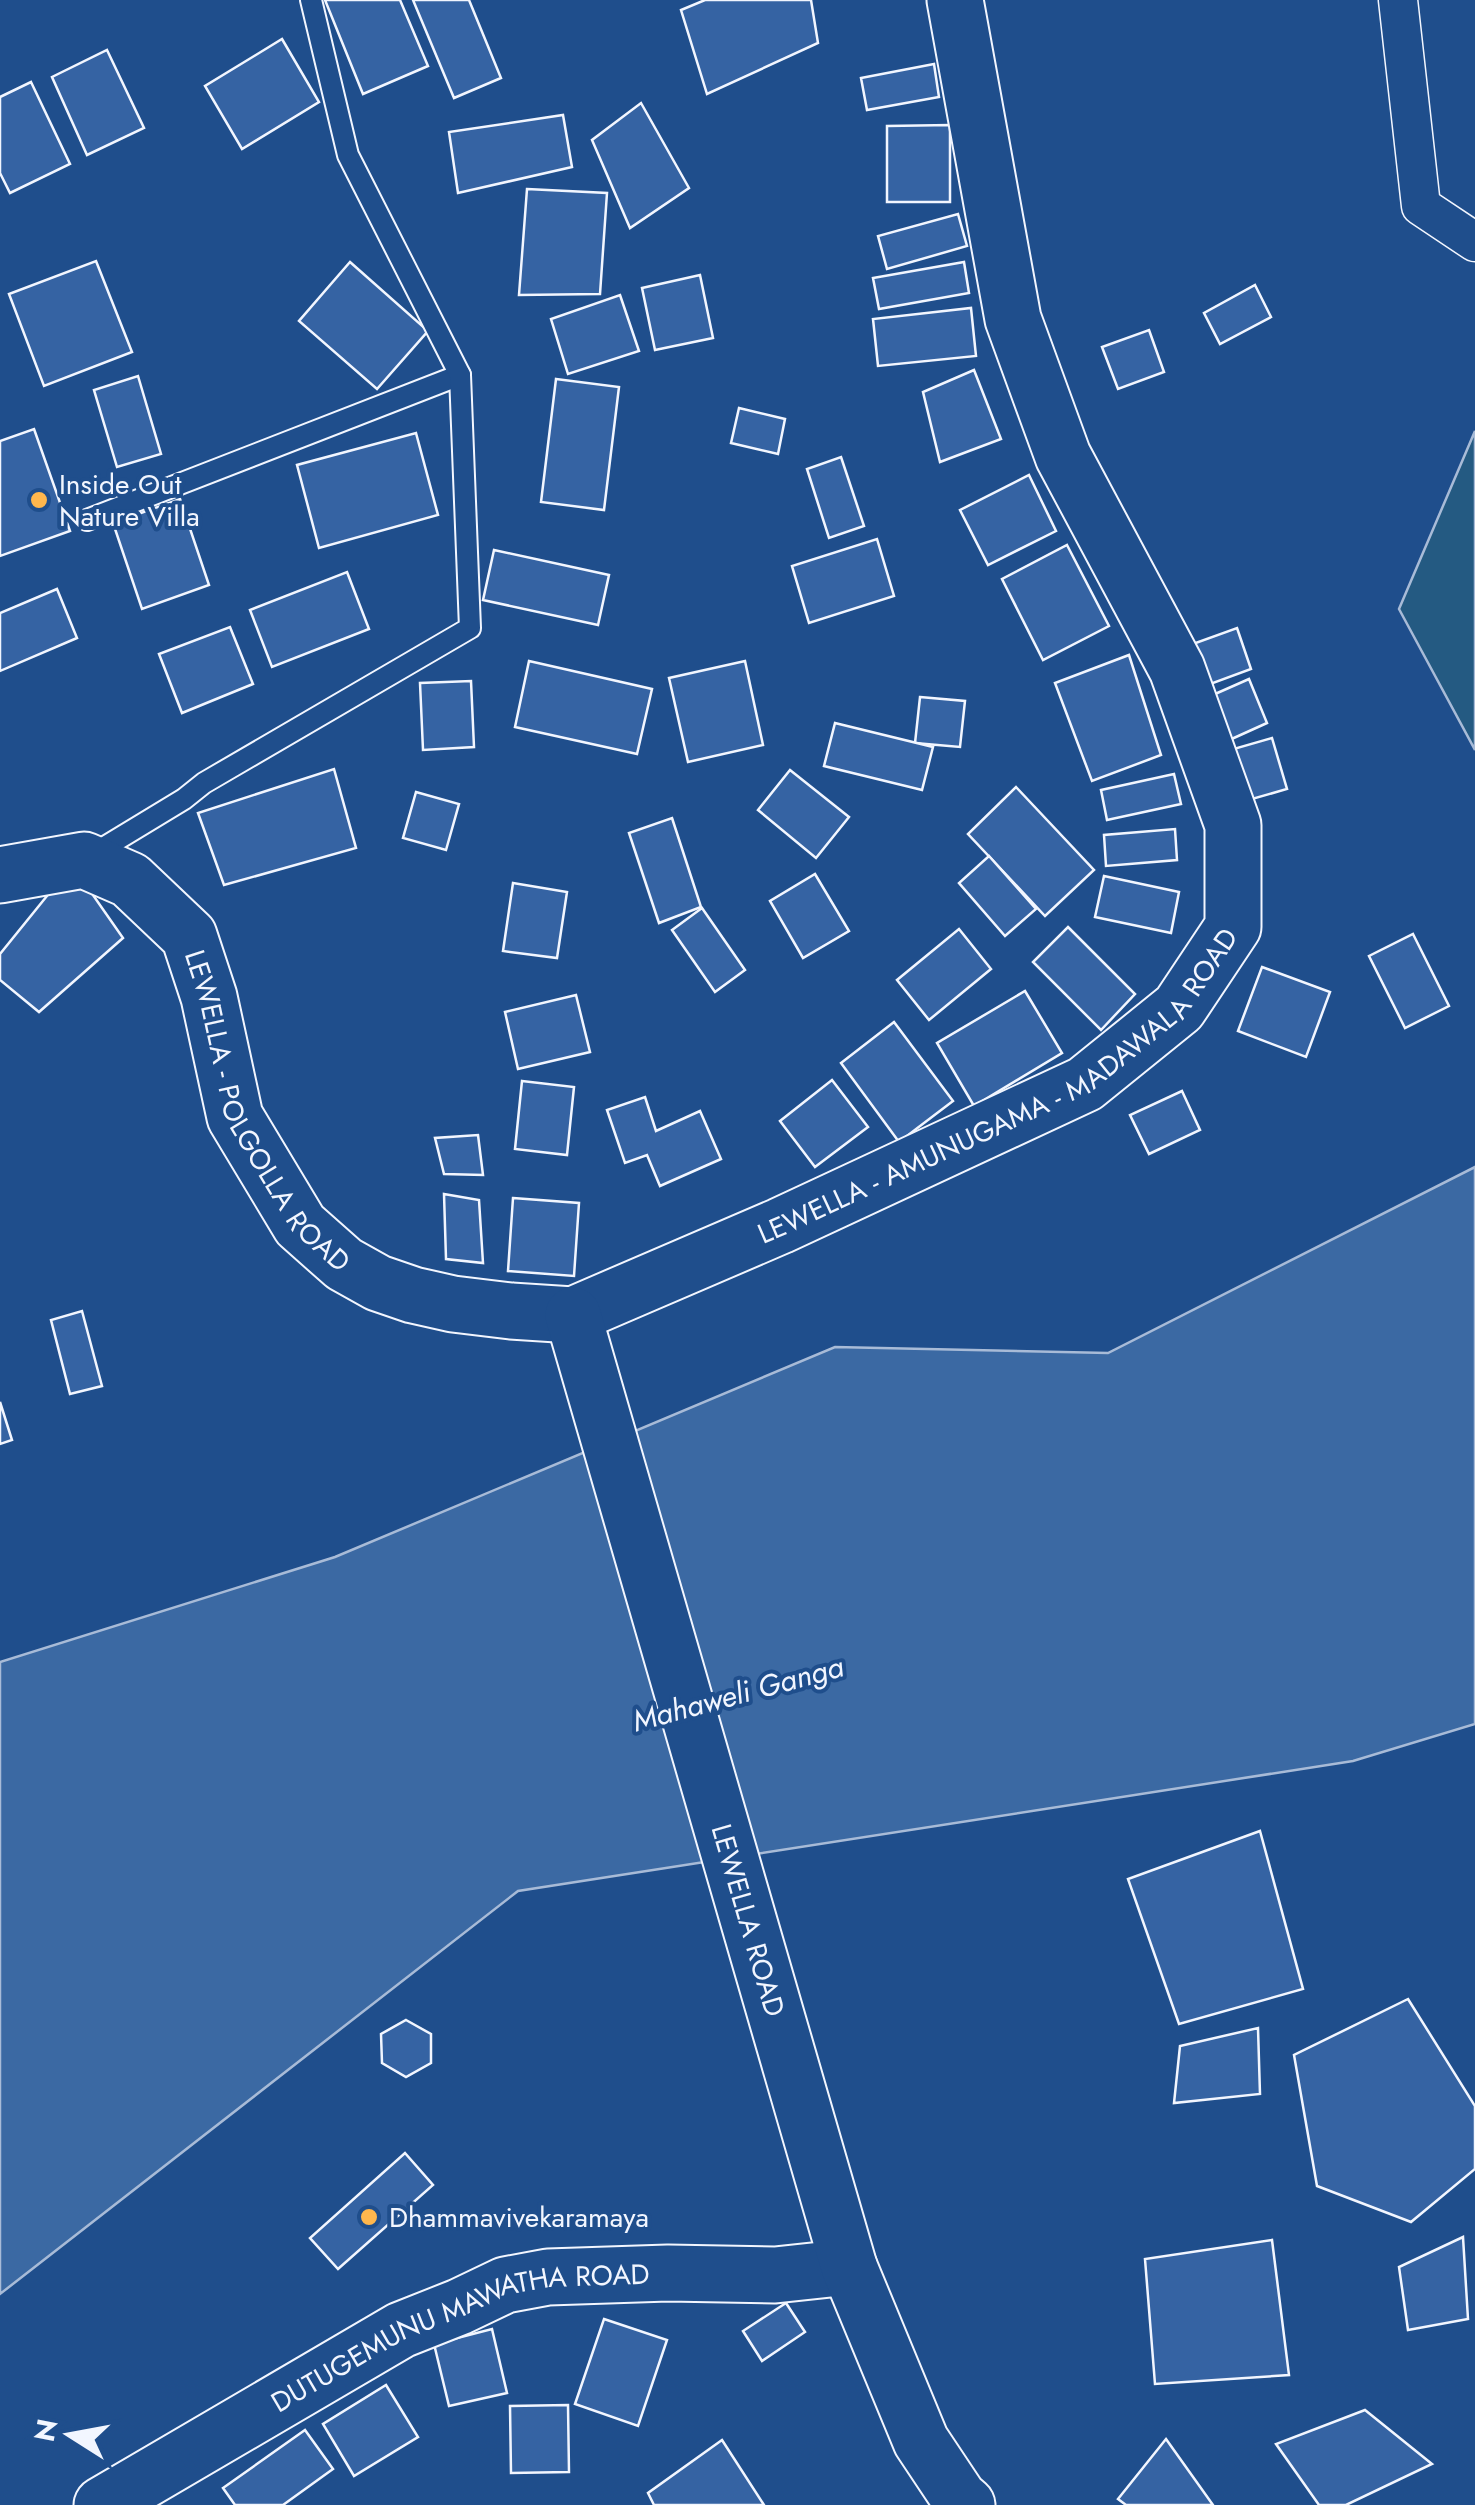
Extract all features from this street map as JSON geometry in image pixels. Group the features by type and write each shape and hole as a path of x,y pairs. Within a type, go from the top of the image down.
{"main road":[{"name":"LEWELLA - AMUNUGAMA - MADAWALA ROAD","path":"573,1315 780,1226 1085,1084 1179,1008 1234,927 1234,824 1177,669 1063,456 1013,319 955,0"},
{"name":"LEWELLA - POLGOLLA ROAD","path":"84,860 130,880 188,936 209,998 235,1116 300,1225 344,1264 413,1295 453,1304 573,1315"},
{"path":"0,875 84,860"},
{"name":"LEWELLA ROAD","path":"573,1315 850,2268 920,2441 967,2505"},
{"name":"DUTUGEMUNU MAWATHA ROAD","path":"102,2505 401,2330 505,2284 548,2277 775,2275 850,2268"}],"street":[{"path":"1398,0 1421,206 1475,242"}],"lane":[{"path":"84,860 184,800 204,783 470,628 460,375 348,155 310,0"},
{"path":"87,520 460,375"}],"shaded area":[{"path":"1475,431 1475,750 1399,609"}],"water":[{"name":"Mahaweli Ganga","path":"1475,1167 1475,1724 1353,1761 518,1891 0,2294 0,1662 335,1557 835,1347 1108,1353"}],"building":[{"path":"325,0 400,0 428,66 363,94"},
{"path":"413,0 469,0 501,78 454,98"},
{"path":"705,0 811,0 818,43 707,94 681,10"},
{"path":"282,39 319,102 242,149 205,86"},
{"path":"107,50 144,128 87,155 52,77"},
{"path":"934,64 939,97 867,110 861,78"},
{"path":"31,82 70,164 10,193 0,173 0,97"},
{"path":"641,103 689,188 630,228 592,140"},
{"path":"563,115 572,167 458,193 449,132"},
{"path":"950,125 950,202 887,202 887,126"},
{"path":"527,189 607,193 600,294 519,295"},
{"path":"958,214 967,246 887,269 878,236"},
{"path":"96,261 132,352 44,386 9,294"},
{"path":"350,262 428,331 377,389 299,321"},
{"path":"964,262 969,293 879,309 873,278"},
{"path":"700,275 713,338 655,350 642,288"},
{"path":"1255,285 1271,317 1220,344 1204,313"},
{"path":"620,295 639,351 568,374 551,319"},
{"path":"971,308 976,356 878,366 873,319"},
{"path":"1149,330 1164,372 1118,389 1102,347"},
{"path":"974,370 1001,439 940,462 923,392"},
{"path":"138,376 161,454 117,467 94,390"},
{"path":"556,379 619,387 604,510 541,502"},
{"path":"739,408 785,419 778,454 731,443"},
{"path":"34,429 70,531 0,556 0,441"},
{"path":"416,433 438,515 319,548 297,465"},
{"path":"841,457 864,526 829,538 807,469"},
{"path":"1029,475 1056,531 988,565 960,510"},
{"path":"180,499 209,585 142,609 113,523"},
{"path":"877,539 894,596 809,623 792,566"},
{"path":"1067,545 1109,626 1043,660 1002,579"},
{"path":"494,550 609,575 598,625 483,600"},
{"path":"347,572 369,629 272,667 250,610"},
{"path":"57,589 77,638 0,671 0,613"},
{"path":"230,627 253,684 182,713 159,654"},
{"path":"1237,628 1251,669 1205,686 1190,645"},
{"path":"1129,655 1161,755 1092,781 1055,683"},
{"path":"529,661 652,689 637,754 515,727"},
{"path":"745,661 763,745 688,762 669,678"},
{"path":"1249,679 1267,723 1225,742 1206,698"},
{"path":"471,681 474,747 423,750 420,683"},
{"path":"920,697 965,701 960,747 915,743"},
{"path":"835,723 933,747 922,790 824,766"},
{"path":"1272,738 1287,789 1238,803 1223,752"},
{"path":"334,769 356,848 224,885 198,813"},
{"path":"790,770 849,817 816,858 758,810"},
{"path":"1174,774 1181,804 1107,820 1101,790"},
{"path":"1016,787 1094,870 1045,916 968,834"},
{"path":"416,792 459,804 446,850 403,838"},
{"path":"672,818 701,907 659,923 629,833"},
{"path":"1175,829 1177,860 1106,866 1104,835"},
{"path":"989,856 1036,909 1005,936 959,883"},
{"path":"72,865 123,938 39,1012 0,980 0,954"},
{"path":"815,874 849,931 803,958 770,901"},
{"path":"1104,876 1179,892 1171,933 1095,917"},
{"path":"513,883 567,892 557,958 503,951"},
{"path":"702,908 745,970 715,992 672,930"},
{"path":"1068,927 1135,994 1101,1030 1033,962"},
{"path":"959,929 991,969 929,1020 897,980"},
{"path":"1413,934 1449,1006 1405,1028 1369,956"},
{"path":"1262,967 1330,992 1306,1057 1238,1031"},
{"path":"1025,991 1062,1053 974,1106 937,1043"},
{"path":"576,995 590,1052 518,1069 505,1012"},
{"path":"894,1022 953,1101 899,1142 841,1063"},
{"path":"832,1080 868,1127 815,1167 780,1121"},
{"path":"522,1081 574,1087 567,1155 515,1149"},
{"path":"1182,1091 1200,1130 1149,1154 1130,1115"},
{"path":"645,1097 656,1131 700,1111 721,1159 660,1186 647,1155 625,1163 607,1110"},
{"path":"478,1135 483,1175 444,1174 435,1138"},
{"path":"444,1194 479,1200 483,1263 446,1259"},
{"path":"513,1198 579,1203 574,1276 508,1271"},
{"path":"82,1311 102,1386 70,1394 51,1320"},
{"path":"0,1402 12,1440 0,1444"},
{"path":"1260,1831 1303,1989 1179,2024 1128,1879"},
{"path":"1408,1999 1475,2106 1475,2169 1411,2222 1317,2186 1294,2055"},
{"path":"406,2020 431,2034 431,2063 406,2077 382,2063 381,2034"},
{"path":"1258,2028 1260,2094 1174,2103 1180,2046"},
{"path":"405,2153 433,2185 338,2269 310,2238"},
{"path":"1463,2237 1468,2319 1408,2330 1399,2267"},
{"path":"1272,2240 1289,2375 1155,2384 1145,2259"},
{"path":"786,2303 805,2332 762,2361 743,2331"},
{"path":"604,2319 667,2340 638,2426 575,2404"},
{"path":"492,2329 507,2393 449,2406 434,2344"},
{"path":"386,2385 418,2437 354,2476 323,2424"},
{"path":"568,2405 569,2472 511,2473 510,2406"},
{"path":"1365,2410 1432,2464 1346,2505 1319,2505 1276,2444"},
{"path":"305,2430 333,2469 283,2505 235,2505 223,2488"},
{"path":"1166,2439 1213,2505 1126,2505 1118,2499"},
{"path":"722,2440 764,2505 654,2505 648,2493"}],"place":[{"name":"Inside Out Nature Villa","path":"39,500"},
{"name":"Dhammavivekaramaya","path":"369,2217"}]}
